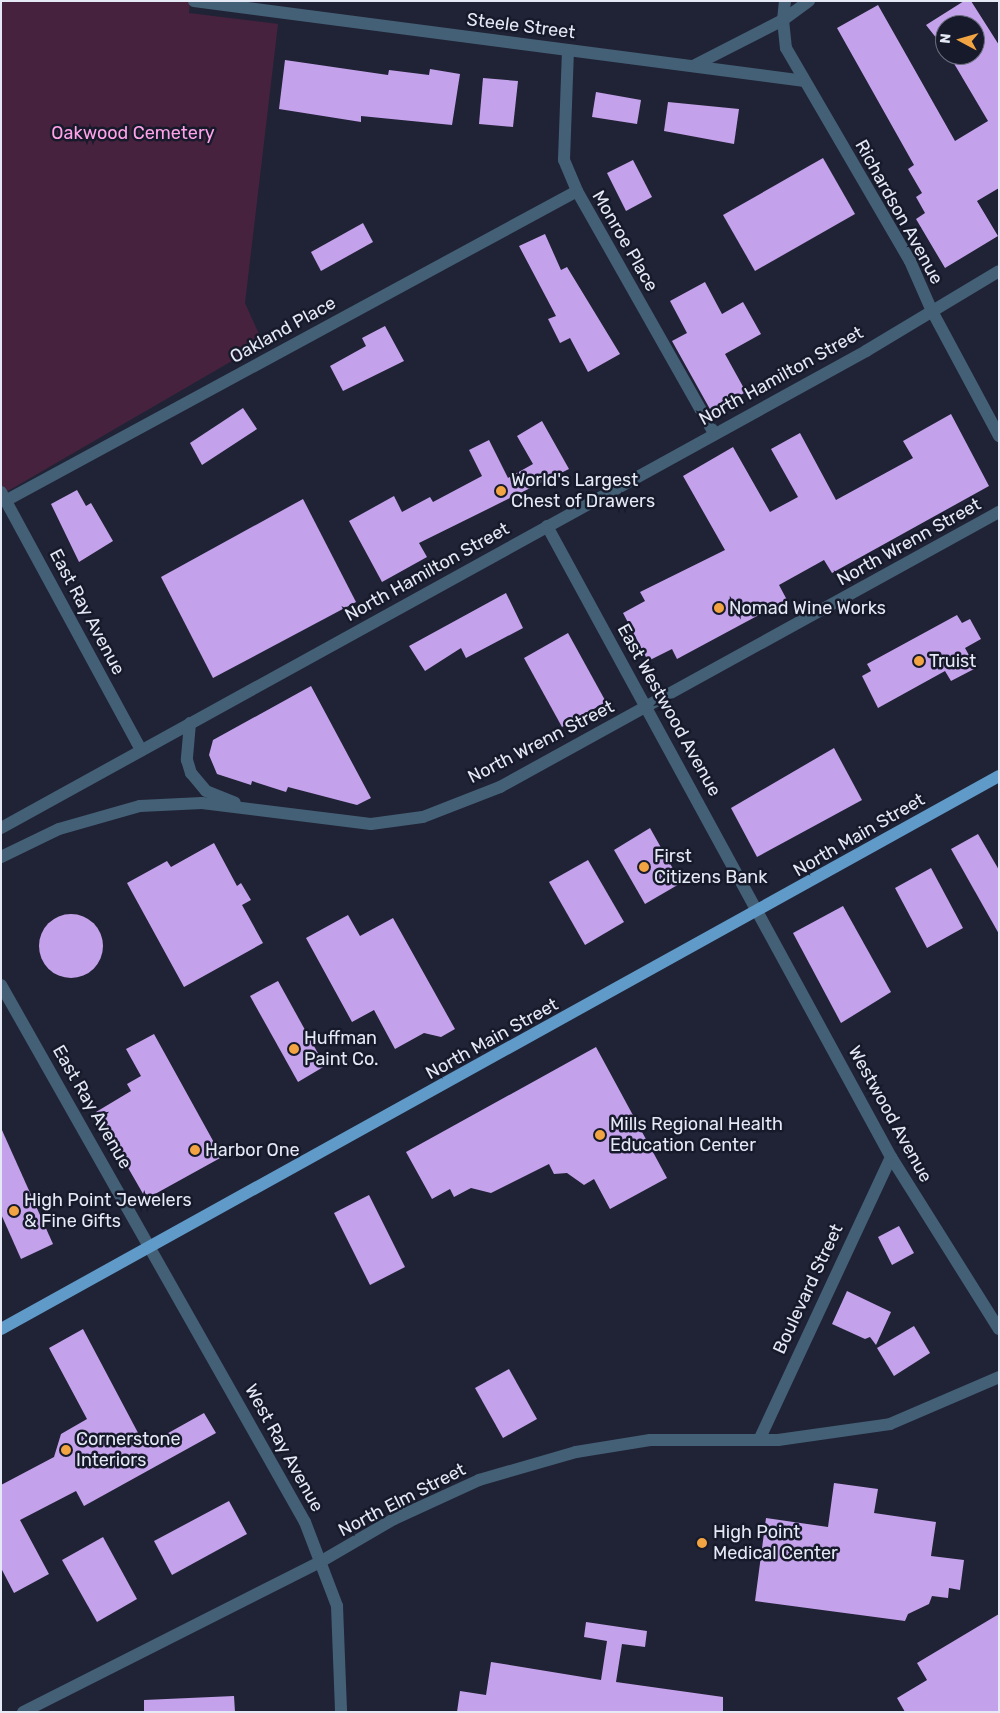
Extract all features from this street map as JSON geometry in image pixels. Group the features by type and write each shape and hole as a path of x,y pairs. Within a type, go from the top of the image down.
{"main road":[{"name":"North Main Street","path":"1,1329 760,912 999,776"}],"street":[{"name":"Richardson Avenue","path":"785,1 783,20 786,48 910,261 932,311 999,436"},
{"path":"695,65 783,20 810,1"},
{"name":"Steele Street","path":"194,2 695,65 805,82"},
{"name":"Monroe Place","path":"568,50 564,160 577,191 714,433"},
{"name":"Oakland Place","path":"4,496 577,191"},
{"name":"North Hamilton Street","path":"1,828 714,433 932,311 999,271"},
{"name":"East Ray Avenue","path":"4,496 141,750"},
{"name":"North Wrenn Street","path":"1,856 59,829 140,806 202,803 371,824 423,818 500,787 999,512"},
{"name":"East Westwood Avenue","path":"546,526 648,706 760,912"},
{"path":"190,724 187,760 198,784 248,808"},
{"name":"Westwood Avenue","path":"760,912 891,1157 999,1329"},
{"name":"East Ray Avenue","path":"1,985 152,1246"},
{"name":"Boulevard Street","path":"760,1438 891,1157"},
{"name":"West Ray Avenue","path":"152,1246 305,1522 337,1606 341,1712"},
{"name":"North Elm Street","path":"23,1712 320,1562 436,1498 535,1462 650,1440 829,1435 890,1424 999,1377"}],"green space":[{"name":"Oakwood Cemetery","path":"1,1 190,1 189,13 278,24 245,303 263,343 1,495"}],"building":[{"path":"964,1 971,1 980,15 942,15"},
{"path":"878,5 955,141 988,121 955,65 985,65 985,23 999,45 999,188 977,201 998,236 945,268 916,219 925,213 916,197 922,193 908,169 914,165 837,28"},
{"path":"935,19 935,36 926,25"},
{"path":"285,60 388,75 389,70 429,75 430,69 460,74 452,125 361,116 361,122 279,109"},
{"path":"483,78 518,81 513,127 479,124"},
{"path":"596,92 641,100 637,124 592,117"},
{"path":"668,102 739,109 734,144 664,131"},
{"path":"823,158 855,214 755,271 723,215"},
{"path":"633,160 652,197 626,211 607,173"},
{"path":"363,223 373,242 321,271 311,252"},
{"path":"545,234 561,270 567,267 620,354 588,372 570,338 560,343 548,319 556,316 519,246"},
{"path":"705,282 722,314 743,302 761,334 725,354 746,392 711,411 672,341 687,333 670,301"},
{"path":"385,326 404,361 343,391 330,366 366,346 362,338"},
{"path":"243,408 257,429 202,465 190,443"},
{"path":"951,414 989,486 832,573 824,560 779,585 787,600 677,659 672,649 648,661 623,613 645,601 640,592 725,550 683,476 733,447 770,512 798,497 771,449 800,433 836,500 913,458 903,441"},
{"path":"542,421 569,469 419,543 427,557 382,582 349,521 394,496 402,512 430,497 433,502 482,476 469,450 489,440 508,478 533,464 517,436"},
{"path":"77,490 86,506 91,503 113,541 79,562 51,504"},
{"path":"303,499 356,602 213,678 161,577"},
{"path":"506,593 523,628 466,658 461,648 425,671 409,646"},
{"path":"957,615 962,623 970,619 981,639 965,648 976,668 951,681 945,671 878,708 862,676 871,671 867,664"},
{"path":"568,633 606,702 562,727 524,658"},
{"path":"311,686 371,798 357,805 288,787 286,792 252,781 251,785 217,774 209,755 213,740"},
{"path":"834,748 862,800 757,857 731,808"},
{"path":"650,828 681,883 645,904 614,850"},
{"path":"978,834 999,870 999,934 951,849"},
{"path":"214,843 237,886 241,883 251,900 242,905 263,943 184,987 127,883 167,861 171,867"},
{"path":"588,860 624,922 585,945 549,882"},
{"path":"931,868 963,928 927,948 895,888"},
{"path":"843,906 891,992 841,1023 793,933"},
{"path":"65,914 77,914 94,923 101,934 103,946 101,958 94,969 77,978 65,978 53,973 44,964 39,952 39,940 44,928 53,919"},
{"path":"348,915 360,936 393,918 455,1029 441,1037 424,1033 395,1049 374,1010 352,1022 306,938"},
{"path":"278,981 325,1066 298,1082 250,996"},
{"path":"154,1034 222,1157 146,1199 96,1112 131,1091 127,1084 141,1076 126,1049"},
{"path":"596,1047 667,1178 610,1209 594,1179 584,1185 567,1173 554,1174 549,1164 491,1193 471,1188 454,1197 450,1189 432,1199 406,1152"},
{"path":"1,1128 53,1244 21,1259 1,1214"},
{"path":"369,1195 405,1267 370,1285 334,1213"},
{"path":"899,1226 914,1253 892,1265 878,1237"},
{"path":"847,1291 891,1312 876,1345 870,1337 865,1339 832,1324"},
{"path":"914,1326 930,1353 894,1376 877,1348"},
{"path":"83,1329 145,1446 204,1413 216,1433 84,1506 76,1491 20,1520 49,1574 14,1593 1,1568 1,1485 54,1457 61,1434 87,1419 49,1348"},
{"path":"509,1369 537,1419 503,1438 475,1388"},
{"path":"834,1483 878,1489 874,1513 936,1522 931,1556 964,1560 960,1590 949,1588 948,1598 932,1596 929,1604 908,1614 905,1621 755,1601 766,1518 828,1527"},
{"path":"229,1501 247,1534 172,1575 154,1541"},
{"path":"103,1537 137,1599 97,1622 62,1560"},
{"path":"999,1614 999,1712 905,1712 897,1698 927,1680 917,1663"},
{"path":"586,1622 647,1631 645,1647 622,1644 616,1682 723,1697 723,1712 457,1712 460,1691 486,1695 491,1662 601,1680 607,1641 584,1637"},
{"path":"234,1696 235,1712 144,1712 144,1700"}],"place":[{"name":"World's Largest Chest of Drawers","path":"501,491"},
{"name":"Nomad Wine Works","path":"719,608"},
{"name":"Truist","path":"919,661"},
{"name":"First Citizens Bank","path":"644,867"},
{"name":"Huffman Paint Co.","path":"294,1049"},
{"name":"Mills Regional Health Education Center","path":"600,1135"},
{"name":"Harbor One","path":"195,1150"},
{"name":"High Point Jewelers & Fine Gifts","path":"14,1211"},
{"name":"Cornerstone Interiors","path":"66,1450"},
{"name":"High Point Medical Center","path":"702,1543"}]}
